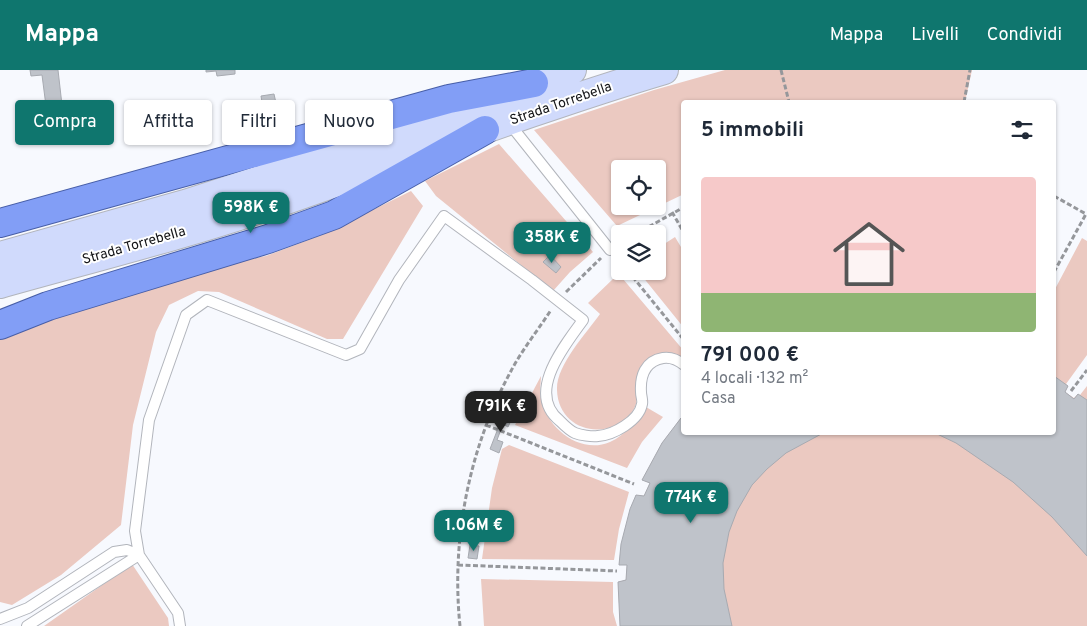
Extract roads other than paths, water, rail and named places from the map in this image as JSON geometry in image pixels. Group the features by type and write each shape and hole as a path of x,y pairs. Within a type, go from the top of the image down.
{"highway":[{"path":"0,223 449,99 534,84"},
{"path":"0,325 48,306 268,239 334,215 496,126"}],"main road":[{"name":"Strada Torrebella","path":"0,256 185,204 263,179 572,70"},
{"name":"Strada Torrebella","path":"0,284 195,229 274,204 595,91 664,70"}],"lane":[{"path":"496,126 610,250"},
{"path":"180,626 178,613 139,555 135,531 149,420 186,315 207,300 346,355 360,349 399,280 444,216 583,320 549,372 547,400 555,418 574,433 598,436 617,430 634,418 642,404 641,378 646,367 655,360 669,358 681,364"},
{"path":"0,619 28,608 114,552 127,550 139,555"},
{"path":"27,626 139,555"}]}
